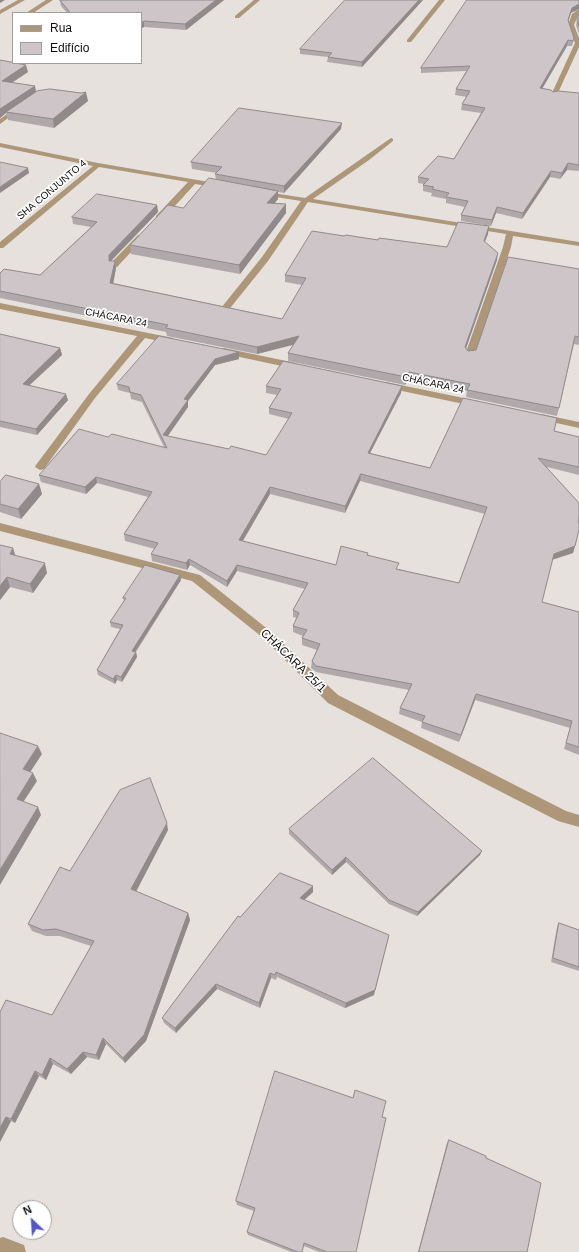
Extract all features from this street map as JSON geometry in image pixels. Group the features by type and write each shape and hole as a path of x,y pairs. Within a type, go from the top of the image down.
{"street":[{"path":"0,12 22,0"},
{"path":"31,12 50,0"},
{"path":"237,17 256,0"},
{"path":"409,41 442,0"},
{"path":"554,95 578,43 571,26 575,14 579,11"},
{"path":"0,122 27,102"},
{"path":"224,310 265,259 306,200 367,159 391,140"},
{"path":"0,145 98,165 231,187"},
{"name":"SHA CONJUNTO 4","path":"0,246 98,165"},
{"path":"114,265 193,181"},
{"path":"254,191 579,244"},
{"path":"470,355 507,247 510,233"},
{"name":"CHÁCARA 24","path":"0,306 182,343"},
{"path":"40,466 92,396 143,335"},
{"path":"213,349 307,369"},
{"name":"CHÁCARA 24","path":"377,383 486,406"},
{"path":"532,416 579,425"},
{"name":"CHÁCARA 25/1","path":"0,527 196,578 266,634 333,699 563,817 579,821"}],"building":[{"path":"60,0 216,0 185,24 144,21 142,22 142,12 70,12"},
{"path":"345,0 419,0 362,62 328,57 332,53 300,49"},
{"path":"467,0 579,0 579,4 572,8 568,20 574,38 573,41 568,40 540,88 551,90 553,92 579,93 579,165 568,163 562,173 551,171 523,213 497,207 492,220 461,215 468,201 446,197 449,193 432,189 434,187 423,185 429,179 418,177 438,156 454,159 485,108 462,104 470,91 456,89 470,66 421,68"},
{"path":"579,14 579,26 577,20"},
{"path":"0,60 12,62 12,64 26,65 2,81 35,86 0,109"},
{"path":"50,89 81,93 86,92 53,119 6,112 37,91"},
{"path":"239,108 342,123 284,186 215,174 222,167 191,162"},
{"path":"0,162 28,168 0,187"},
{"path":"209,178 278,191 267,203 286,204 239,265 130,245 168,205 183,208"},
{"path":"97,194 157,205 109,255 109,261 115,261 110,283 282,319 306,278 285,275 312,231 447,247 458,222 489,226 484,241 498,253 465,347 468,351 476,350 508,257 579,269 579,337 575,336 559,408 467,390 470,384 409,372 406,377 288,353 299,336 257,347 166,328 168,325 0,291 0,273 4,269 40,275 97,222 72,217"},
{"path":"0,334 60,348 23,384 66,394 36,429 0,421"},
{"path":"159,336 239,352 215,359 184,399 188,400 163,435 229,449 231,446 266,455 292,413 269,408 281,389 266,386 283,361 402,386 368,453 430,468 463,398 557,418 554,431 579,437 579,467 538,458 579,503 579,530 575,546 554,554 542,602 579,612 579,747 566,743 572,721 476,694 461,735 422,722 425,716 400,708 412,684 316,666 312,661 320,644 302,638 307,630 293,626 299,613 293,610 308,583 237,565 227,581 189,559 186,563 151,554 158,543 124,534 152,492 96,477 85,487 39,475 79,429 108,437 112,434 167,448 141,395 130,392 129,387 117,384","holes":["361,474 487,507 459,583 396,569 399,563 367,555 368,553 341,546 336,565 239,540 270,487 345,506"]},
{"path":"6,475 39,484 18,509 0,504 0,482"},
{"path":"0,545 13,548 10,554 45,563 30,584 7,577 0,586"},
{"path":"145,565 180,575 132,651 136,652 121,677 116,675 113,679 97,670 123,625 110,622 126,598 123,598"},
{"path":"0,733 38,746 23,769 33,773 17,799 38,807 0,870"},
{"path":"373,758 482,851 418,912 389,900 346,857 332,870 289,829"},
{"path":"150,778 167,823 131,889 188,913 144,1035 123,1058 103,1038 96,1055 83,1052 67,1069 50,1058 42,1075 35,1071 11,1119 6,1117 0,1128 0,1012 6,1000 52,1015 94,941 56,929 43,930 28,924 60,867 70,871 120,790"},
{"path":"280,873 313,886 300,898 389,935 375,990 346,1003 276,972 275,975 270,973 259,1003 216,984 175,1028 162,1018 238,916 240,917"},
{"path":"559,923 579,930 579,967 553,958"},
{"path":"275,1071 353,1098 355,1090 386,1101 382,1117 386,1118 356,1252 327,1252 304,1243 302,1252 298,1252 247,1232 255,1208 236,1201"},
{"path":"449,1140 541,1183 527,1252 419,1252"}]}
